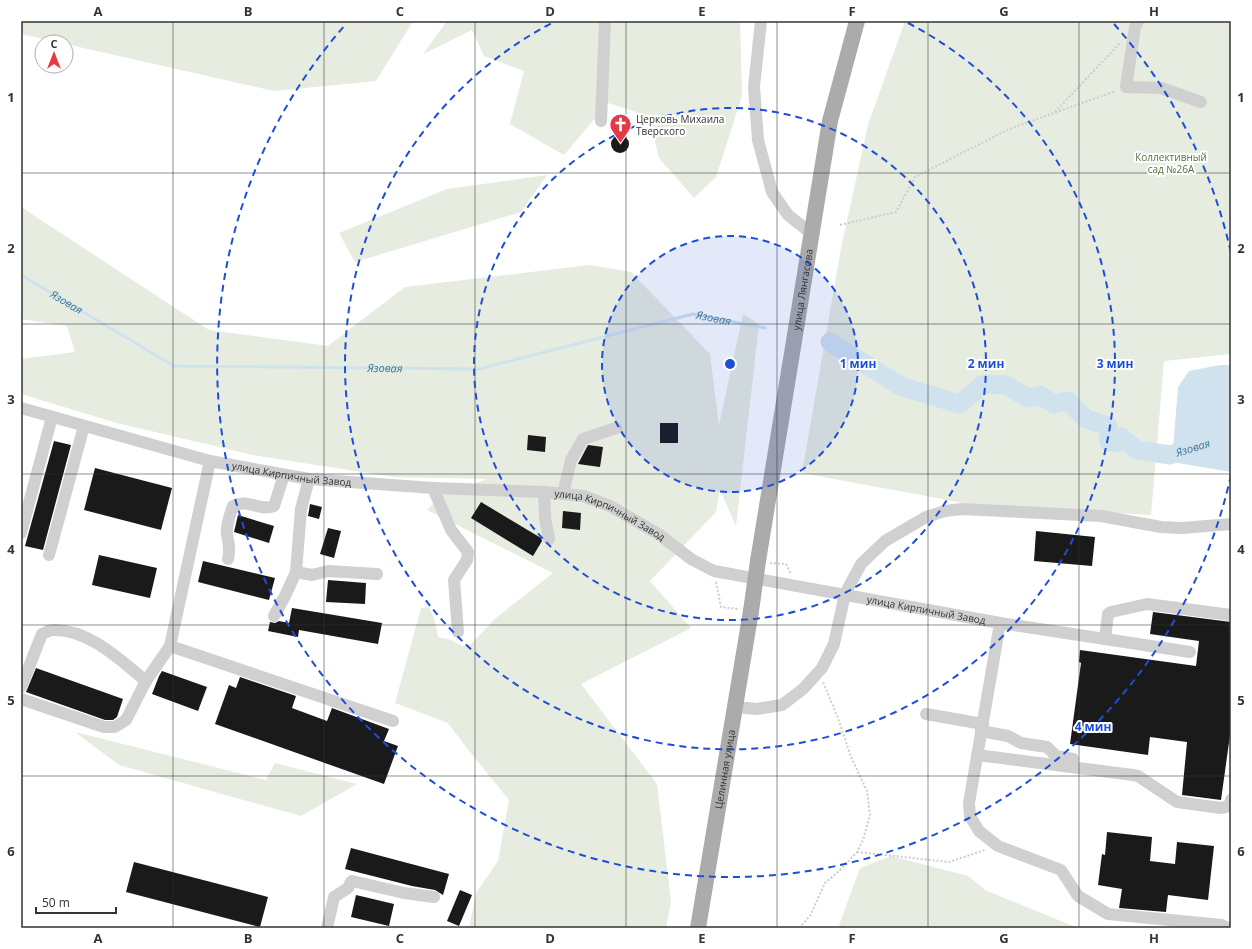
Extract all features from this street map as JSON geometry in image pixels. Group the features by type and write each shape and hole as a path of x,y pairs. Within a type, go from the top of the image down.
{"main road":[{"name":"улица Лянгасова","path":"745,610 764,562 830,121 857,21"},
{"name":"Целинная улица","path":"698,928 734,707 745,610"}],"street":[{"path":"601,121 605,21"},
{"path":"761,21 754,87 758,140 772,192 788,215 812,234"},
{"path":"1136,24 1126,87 1161,88 1201,102"},
{"name":"улица Кирпичный Завод","path":"21,408 210,461 309,479 433,488 544,492 583,496 610,506 660,535 691,560 714,570 1000,623 1190,652"},
{"path":"21,533 52,417"},
{"path":"49,555 84,426"},
{"path":"563,494 571,460 583,440 616,428"},
{"path":"21,699 104,727 115,727 126,720 146,681 170,646 210,461"},
{"path":"228,559 230,547 226,533 234,506 239,503 246,503 264,508 274,506 284,475"},
{"path":"274,616 296,572 300,509 309,479"},
{"path":"433,488 451,530 468,552 467,560 454,580 458,632"},
{"path":"544,492 545,518 549,540"},
{"path":"734,707 757,709 782,705 803,689 822,668 834,644 845,594 861,564 885,540 926,517 946,511 962,509 1101,516 1161,527 1182,528 1231,524"},
{"path":"296,572 312,575 328,571 376,574"},
{"path":"1105,639 1108,618 1111,612 1147,604 1231,615"},
{"path":"1000,623 969,803 970,816 979,831 998,846 1062,870 1078,896 1108,914 1222,925 1228,928"},
{"path":"21,687 42,634 52,630 73,632 99,644 146,681"},
{"path":"170,646 393,721"},
{"path":"926,714 982,728 1008,736 1021,743 1047,747 1059,757 1127,766"},
{"path":"977,755 1138,776 1177,802 1226,808 1230,804 1231,800"},
{"path":"327,928 334,897 348,888 352,881 404,893 434,897"}],"path":[{"path":"1055,112 1136,24"},
{"path":"840,225 896,212 915,177 1009,129 1126,87"},
{"path":"764,562 786,564 798,586"},
{"path":"714,570 721,607 745,610"},
{"path":"799,928 810,916 825,883 857,852 863,840 870,815 867,791 851,757 838,718 823,682 822,668"},
{"path":"857,852 948,862 998,846"}],"green space":[{"path":"21,21 413,21 376,81 274,91 74,46 74,34 34,34 34,37 21,34"},
{"path":"447,21 740,21 742,96 716,177 694,198 659,158 649,116 608,103 564,155 510,124 524,71 484,56 472,30 423,54"},
{"name":"Коллективный сад №26А","path":"905,21 1231,21 1231,354 1164,361 1151,515 969,504 802,473 841,248 868,125"},
{"path":"547,175 521,212 355,262 339,233 447,189"},
{"path":"21,206 209,330 328,346 405,287 590,265 631,272 710,354 719,425 743,314 759,324 736,526 720,490 716,512 650,581 691,628 581,684 657,784 671,901 666,928 469,928 476,893 498,861 509,800 448,723 395,703 421,608 429,607 434,617 438,637 451,640 462,646 470,645 496,618 553,573 427,510 440,496 487,479 394,477 253,455 117,423 21,394 21,359 75,352 67,326 21,319"},
{"path":"75,732 266,780 275,763 357,784 301,816 119,765"},
{"path":"891,856 968,876 985,890 1078,928 838,928 860,868"}],"water":[{"path":"1220,365 1231,365 1231,472 1172,462 1178,387 1189,371"}],"building":[{"name":"Церковь Михаила Тверского","path":"620,135 626,138 629,144 626,150 620,153 614,150 611,144 614,138"},
{"path":"660,423 678,423 678,443 660,443"},
{"path":"528,435 546,437 545,452 527,450"},
{"path":"54,441 71,445 43,550 25,546"},
{"path":"588,445 603,447 600,467 578,464"},
{"path":"95,468 172,488 161,530 84,510"},
{"path":"481,502 541,538 542,541 533,556 471,518"},
{"path":"310,504 322,507 319,519 308,516"},
{"path":"563,511 581,513 580,530 562,528"},
{"path":"238,515 274,526 269,543 234,532"},
{"path":"328,528 341,531 334,558 320,554"},
{"path":"1036,531 1095,537 1092,566 1034,561"},
{"path":"99,555 157,568 150,598 92,585"},
{"path":"203,561 275,578 269,600 198,582"},
{"path":"328,580 366,583 365,604 326,602"},
{"path":"292,608 382,623 378,644 299,630 298,637 268,631 270,622 275,623 279,621 289,623"},
{"path":"1153,612 1231,622 1231,728 1221,800 1182,795 1187,742 1150,737 1148,755 1070,744 1081,663 1079,662 1080,650 1196,666 1199,641 1150,634"},
{"path":"36,668 123,699 117,717 113,720 105,720 26,692"},
{"path":"162,671 207,687 198,711 152,694"},
{"path":"240,677 296,696 292,708 327,721 332,708 389,729 384,741 398,746 384,784 215,724 229,685 236,688"},
{"path":"1107,832 1152,837 1150,861 1175,864 1177,842 1214,846 1208,900 1168,895 1166,912 1119,908 1122,889 1098,885 1102,854 1105,855"},
{"path":"351,848 449,874 443,895 435,890 412,886 345,869"},
{"path":"134,862 268,897 260,927 126,892"},
{"path":"460,890 472,895 459,926 447,921"},
{"path":"356,895 394,904 389,926 351,917"}],"waterway":[{"name":"Язовая","path":"21,275 174,366 479,369 693,314 765,328"},
{"name":"Язовая","path":"830,342 900,386 959,404 984,384 1006,385 1028,398 1040,395 1054,404 1068,401 1086,419 1108,426 1109,441 1116,443 1121,437 1137,450 1170,455 1231,436"}],"place":[{"name":"Церковь Михаила Тверского","path":"620,144"}]}
